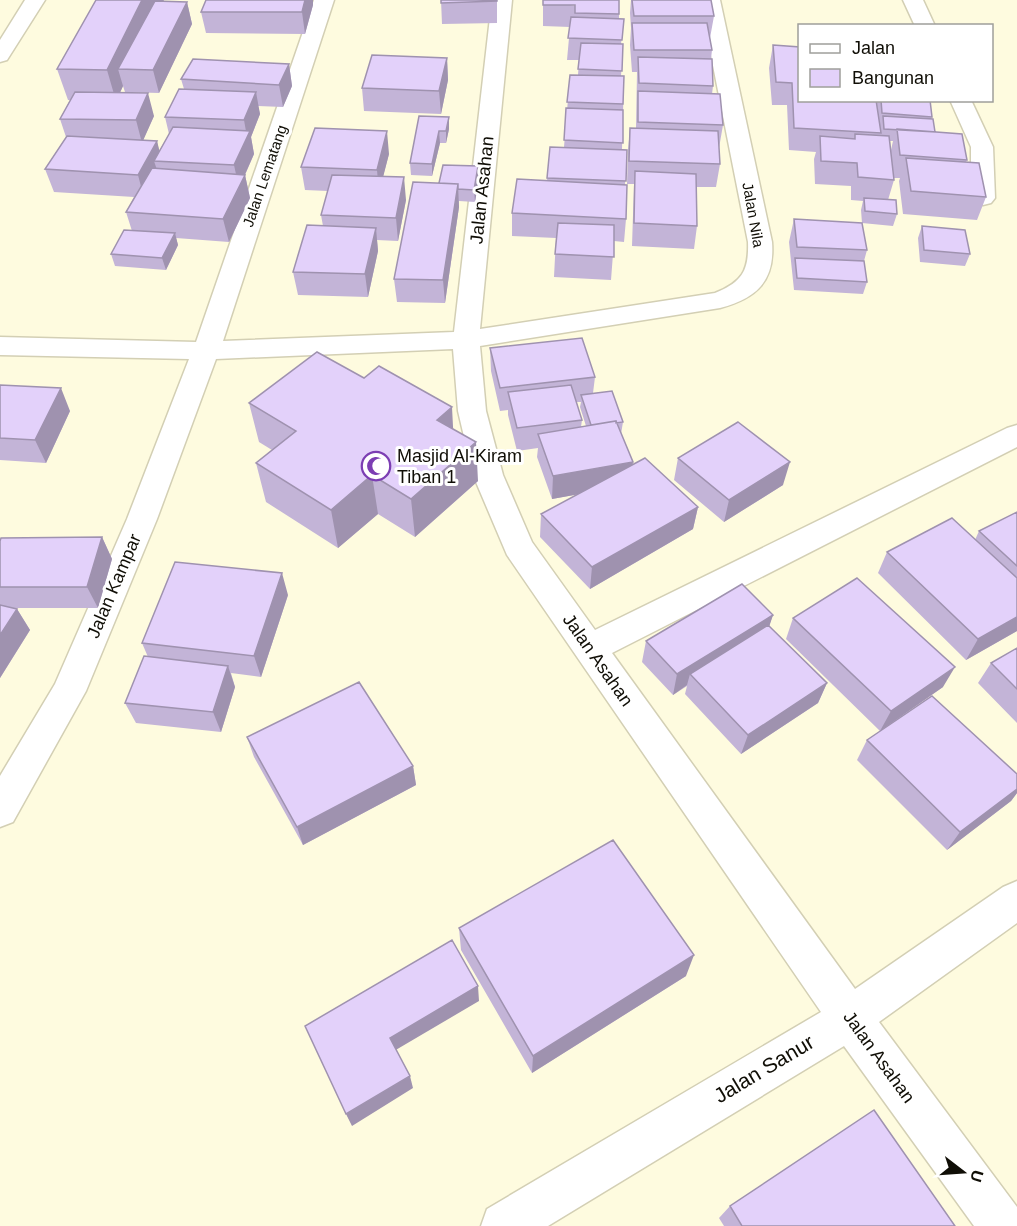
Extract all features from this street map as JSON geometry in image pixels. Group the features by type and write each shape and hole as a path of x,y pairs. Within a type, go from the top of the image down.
{"street":[{"path":"0,56 35,0"},
{"name":"Jalan Lematang","path":"206,351 324,0"},
{"name":"Jalan Asahan","path":"502,0 466,340 472,411 488,475 518,547 850,1018 1002,1226"},
{"name":"Jalan Nila","path":"0,346 206,351 466,340 720,300 738,293 754,278 761,262 760,242 710,0"},
{"path":"913,0 924,24"},
{"path":"961,102 982,147 983,198"},
{"name":"Jalan Kampar","path":"0,810 69,691 142,519 206,351"},
{"path":"590,648 1017,435"},
{"name":"Jalan Sanur","path":"504,1226 850,1018 1017,900"}],"building":[{"path":"96,0 142,0 107,70 57,69"},
{"path":"206,0 305,0 302,12 201,12"},
{"path":"441,0 497,0 497,1 441,3"},
{"path":"543,0 619,0 619,14 575,13 575,5 543,5"},
{"path":"632,0 711,0 714,16 634,16"},
{"path":"155,1 187,2 153,70 118,69"},
{"path":"571,17 624,19 622,40 568,38"},
{"path":"632,23 707,23 712,50 634,50"},
{"path":"581,43 623,44 622,71 578,69"},
{"path":"773,45 798,47 798,102 876,102 881,133 794,128 792,83 776,82"},
{"path":"372,55 447,58 439,91 362,88"},
{"path":"638,57 712,59 713,86 639,83"},
{"path":"193,59 289,64 279,85 181,79"},
{"path":"570,75 624,76 623,104 567,102"},
{"path":"179,89 256,92 244,120 165,117"},
{"path":"638,91 720,94 723,125 638,122"},
{"path":"75,92 148,93 136,120 60,119"},
{"path":"881,102 930,102 932,117 882,113"},
{"path":"566,108 623,110 623,143 564,140"},
{"path":"419,116 449,117 446,131 439,131 432,164 410,163"},
{"path":"883,116 933,119 935,132 884,129"},
{"path":"173,127 250,131 234,165 154,161"},
{"path":"315,128 387,131 377,170 301,167"},
{"path":"630,128 718,131 720,164 629,161"},
{"path":"897,129 962,134 967,160 900,155"},
{"path":"855,134 889,136 894,180 858,177 857,163 821,161 820,136 855,139"},
{"path":"67,136 157,141 138,175 45,169"},
{"path":"550,147 627,150 626,181 547,178"},
{"path":"906,158 979,163 986,197 911,191"},
{"path":"443,165 478,166 474,190 458,189 458,184 439,183"},
{"path":"152,168 245,175 223,219 126,212"},
{"path":"635,171 696,174 697,226 634,223"},
{"path":"332,175 404,177 396,218 321,215"},
{"path":"517,179 627,185 626,219 512,213"},
{"path":"413,182 458,184 443,280 394,279"},
{"path":"864,198 896,200 897,214 865,211"},
{"path":"794,219 862,223 867,250 797,247"},
{"path":"558,223 614,225 614,257 555,254"},
{"path":"307,225 376,228 365,274 293,272"},
{"path":"922,226 965,230 970,254 924,250"},
{"path":"124,230 175,233 162,258 111,254"},
{"path":"795,258 864,261 867,282 797,278"},
{"path":"582,338 595,377 500,388 490,348"},
{"path":"317,352 364,378 379,366 452,407 437,420 476,442 411,499 372,475 331,510 256,463 296,431 249,403"},
{"path":"0,385 61,388 35,440 0,438"},
{"path":"571,385 582,420 517,428 508,392"},
{"path":"612,391 623,422 591,425 581,395"},
{"path":"616,421 633,462 553,476 538,434"},
{"path":"738,422 790,462 729,500 678,458"},
{"path":"645,458 698,507 592,567 541,514"},
{"path":"1017,512 1017,566 979,531"},
{"path":"952,518 1017,578 1017,617 978,639 887,552"},
{"path":"102,537 87,587 0,587 1,538"},
{"path":"175,562 282,573 254,656 142,643"},
{"path":"857,578 955,667 891,711 793,618"},
{"path":"742,584 773,615 677,674 646,641"},
{"path":"0,605 17,609 0,635"},
{"path":"768,625 827,683 748,735 690,674"},
{"path":"1017,648 1017,689 991,663"},
{"path":"144,656 228,666 213,712 125,703"},
{"path":"359,682 413,766 297,827 247,737"},
{"path":"932,696 1017,774 1017,789 960,832 867,740"},
{"path":"613,840 694,955 533,1056 459,928"},
{"path":"452,940 478,986 390,1038 410,1076 346,1114 305,1026"},
{"path":"874,1110 955,1226 742,1226 730,1206"}],"place":[{"name":"Masjid Al-Kiram Tiban 1","path":"376,466"}]}
